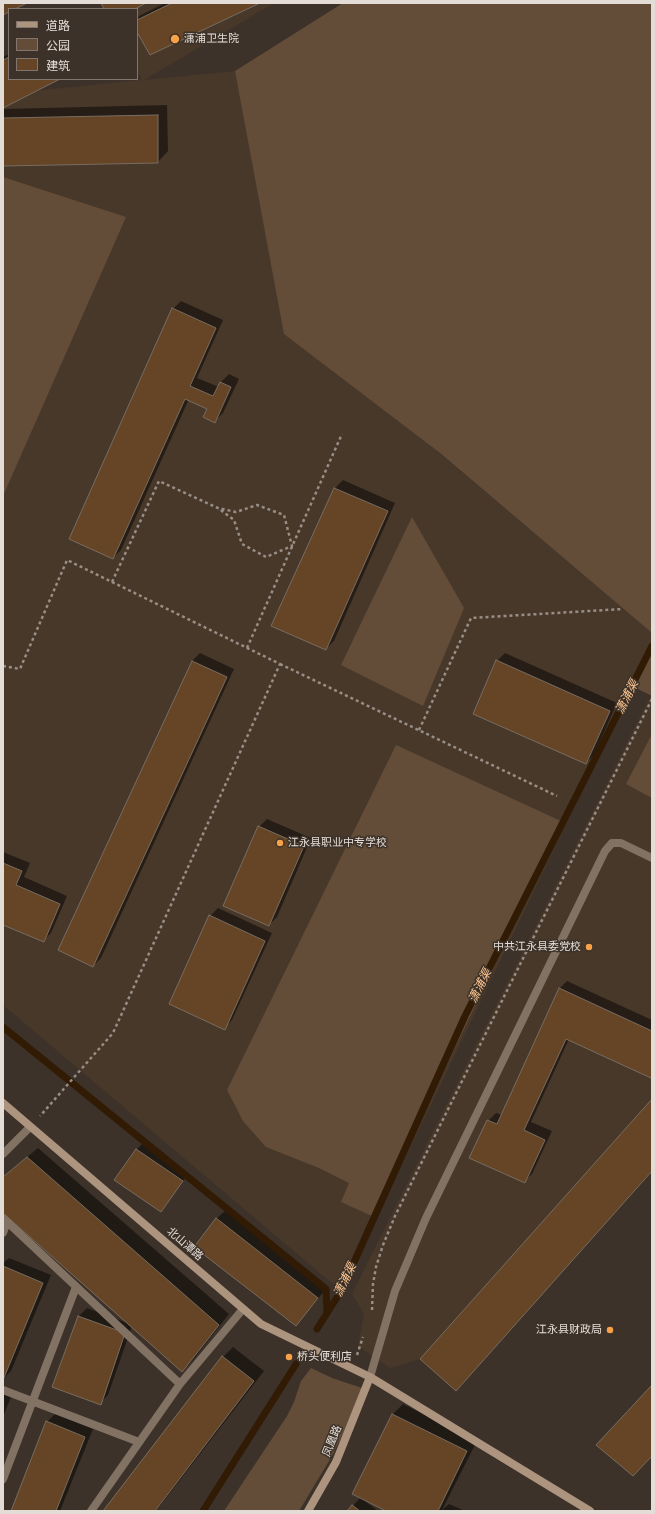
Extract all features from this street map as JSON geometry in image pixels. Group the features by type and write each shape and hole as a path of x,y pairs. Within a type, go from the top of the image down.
{"main road":[{"name":"北山潭路","path":"3,1103 261,1324 370,1377 590,1511"},
{"name":"凤凰路","path":"308,1511 336,1462 370,1377"}],"lane":[{"path":"370,1377 395,1291 426,1218 605,851 612,844 621,843 652,858"},
{"path":"3,1154 30,1126"},
{"path":"5,1220 180,1384"},
{"path":"3,1233 5,1220"},
{"path":"3,1479 76,1287"},
{"path":"91,1511 180,1384 243,1309"},
{"path":"3,1390 139,1442"}],"path":[{"path":"247,648 342,434"},
{"path":"112,582 159,481 218,508 236,512 257,505 284,515 292,546"},
{"path":"218,508 234,520 242,544 266,557 292,546"},
{"path":"3,666 20,669 67,560 280,664 557,796"},
{"path":"419,730 471,618 623,609"},
{"path":"30,1126 113,1033 280,664"},
{"path":"372,1313 373,1284 376,1267 395,1216 652,699"},
{"path":"352,1369 365,1334"}],"shaded area":[{"name":"江永县职业中专学校","path":"101,3 274,3 144,80 235,71 289,326 652,633 652,646 341,1291 3,1005 3,94 142,80 138,72 138,8 104,8"},
{"name":"中共江永县委党校","path":"651,695 652,1099 420,1359 390,1368 358,1346 364,1314 352,1294"}],"green space":[{"path":"343,3 652,3 652,633 440,453 284,334 235,71"},
{"path":"3,177 126,217 3,496"},
{"path":"412,517 464,608 423,706 341,665"},
{"path":"652,646 652,696 632,686"},
{"path":"652,734 652,798 626,784"},
{"path":"396,745 563,822 374,1217 341,1202 349,1183 319,1168 266,1147 243,1121 227,1090"},
{"path":"311,1368 332,1378 365,1389 332,1456 299,1511 224,1511 287,1416 294,1402 301,1381"}],"building":[{"path":"3,3 27,3 17,8 8,8 8,12 3,15"},
{"path":"101,3 146,3 137,8 104,8"},
{"path":"172,3 260,3 150,55 138,34 138,20"},
{"path":"8,58 8,80 58,80 3,108 3,60"},
{"path":"158,115 158,163 3,166 3,118"},
{"path":"172,308 216,328 190,386 213,396 220,382 231,387 215,423 203,417 207,409 185,399 113,559 69,539"},
{"path":"334,488 388,511 326,650 271,626"},
{"path":"496,660 610,711 586,764 473,714"},
{"path":"192,661 227,677 93,967 58,950"},
{"path":"258,826 304,846 269,926 223,906"},
{"path":"3,863 22,871 16,885 60,904 44,942 3,925"},
{"path":"209,915 265,941 225,1030 169,1004"},
{"path":"559,988 652,1031 652,1075 651,1078 566,1039 524,1130 545,1140 525,1183 469,1158 487,1120 497,1124"},
{"path":"652,1099 652,1171 456,1391 420,1359"},
{"path":"136,1149 183,1181 161,1212 114,1180"},
{"path":"27,1157 219,1325 182,1372 3,1213 3,1177"},
{"path":"216,1218 318,1298 296,1326 194,1247"},
{"path":"3,1266 43,1283 3,1380"},
{"path":"78,1316 125,1333 101,1405 52,1387"},
{"path":"222,1356 254,1381 155,1511 103,1511"},
{"path":"652,1385 652,1456 633,1476 596,1445"},
{"path":"392,1414 467,1451 438,1511 386,1511 352,1494"},
{"path":"46,1421 85,1437 56,1511 11,1511"},
{"path":"352,1505 360,1511 347,1511"}],"waterway":[{"name":"潇浦渠","path":"317,1329 341,1291 465,1016 652,646"},
{"path":"3,1027 326,1289 327,1312"},
{"name":"潇浦渠","path":"203,1511 296,1364"}],"place":[{"name":"潇浦卫生院","path":"175,39"},
{"name":"江永县职业中专学校","path":"280,843"},
{"name":"中共江永县委党校","path":"589,947"},
{"name":"江永县财政局","path":"610,1330"},
{"name":"桥头便利店","path":"289,1357"}]}
